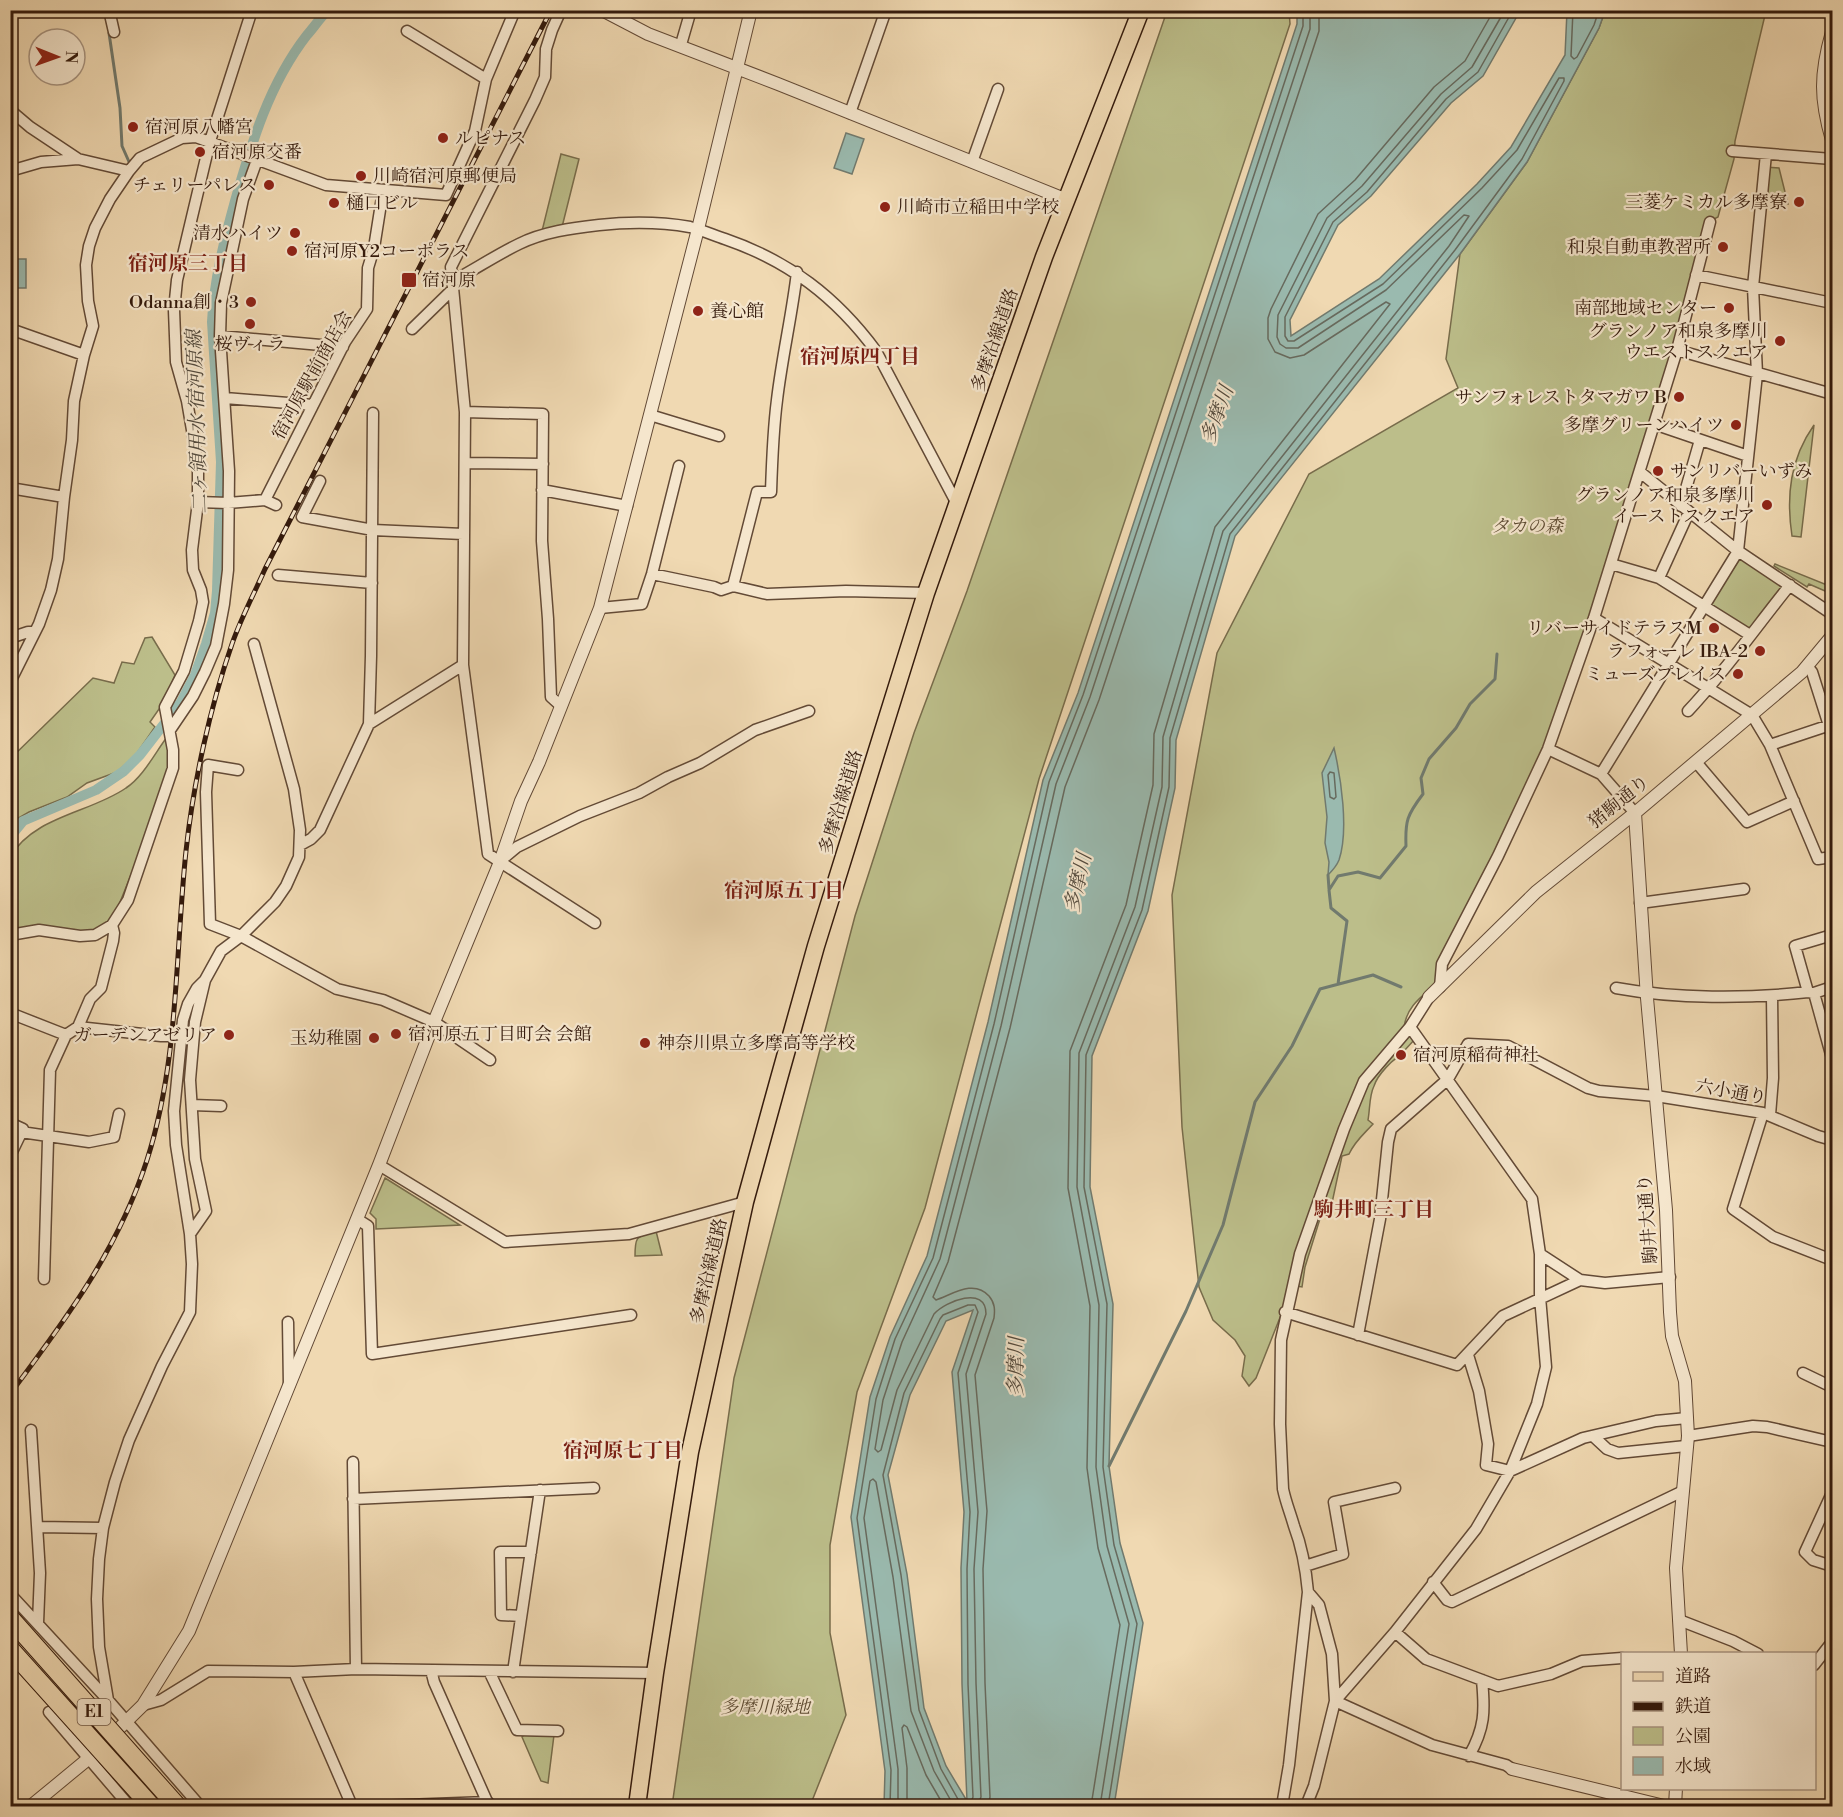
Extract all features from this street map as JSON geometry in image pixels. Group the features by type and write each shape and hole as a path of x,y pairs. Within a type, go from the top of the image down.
{"highway":[{"name":"E1","path":"10,1618 177,1806"},
{"name":"E1","path":"10,1649 151,1806"}],"main road":[{"name":"多摩沿線道路","path":"637,1806 655,1673 690,1452 745,1202 816,946 926,593 1044,257 1141,10"}],"street":[{"path":"109,10 114,32"},
{"path":"10,935 39,930 80,936 95,935 112,925 128,900 173,768 173,750 165,707 184,670 203,602 194,570 192,550 201,502 198,465 187,401 176,362 174,310 177,280 210,141 252,10"},
{"path":"10,682 35,632 51,590 56,569 72,440 74,401 93,326 86,283 89,246 102,213 129,171 140,158 182,138 196,137 326,185 446,195 475,130 486,79 515,10"},
{"path":"561,10 546,49 545,77 451,267 465,412 463,665 488,854 595,923"},
{"path":"602,10 648,34 1067,200"},
{"path":"682,41 691,10"},
{"path":"31,1806 88,1759 143,1705 189,1631 379,1165 434,1022 500,862 521,801 600,608 698,229 751,10"},
{"path":"850,113 886,10"},
{"path":"407,31 486,79"},
{"path":"1833,32 1821,86 1833,140"},
{"path":"972,162 998,89"},
{"path":"10,110 30,127 78,159"},
{"path":"1732,151 1833,159"},
{"path":"1601,774 1738,551 1757,374 1753,287 1766,154"},
{"path":"169,728 194,696 216,646 224,604 228,570 226,503 229,471 220,336 221,303 251,158"},
{"path":"10,171 41,162 78,159 129,171"},
{"name":"宿河原駅前商店会","path":"265,500 343,348 367,309 368,268 374,248 383,191"},
{"path":"1440,987 1442,964 1498,856 1548,749 1594,618 1640,472 1677,350 1710,222"},
{"path":"412,329 452,286 519,243 579,227 628,223 698,229 771,258 796,272 827,295 876,351 957,504"},
{"path":"733,586 757,492 771,492 772,448 777,398 791,318 796,272"},
{"path":"1696,275 1833,303"},
{"path":"10,336 16,331 84,355"},
{"path":"220,336 343,348"},
{"path":"1677,350 1833,394"},
{"path":"225,398 313,405"},
{"path":"465,412 543,414 542,541 551,697 561,706"},
{"path":"300,844 311,839 320,830 369,724 373,413"},
{"path":"650,415 719,436"},
{"path":"1654,423 1748,456"},
{"path":"1659,578 1685,508 1700,440"},
{"path":"465,463 543,464"},
{"path":"600,608 642,604 652,574 679,466"},
{"path":"1640,472 1738,551 1833,614"},
{"path":"320,482 302,517 373,530 464,534"},
{"path":"10,488 64,497"},
{"path":"542,490 627,506"},
{"path":"201,502 265,500 276,505"},
{"path":"1611,564 1659,578 1749,634"},
{"path":"652,574 714,587 721,591 733,586 767,594 846,591 926,593"},
{"path":"279,575 372,583"},
{"path":"1688,711 1710,688 1749,634 1790,585"},
{"path":"1594,618 1752,715 1770,746 1818,859 1833,857"},
{"path":"10,638 35,632"},
{"name":"猪駒通り","path":"1430,998 1536,892 1635,813 1808,667 1833,636"},
{"path":"190,1234 206,1211 195,1159 190,1080 195,1022 205,980 221,951 241,936 275,902 286,886 299,857 300,844 294,789 254,644"},
{"path":"369,724 463,665"},
{"path":"1770,746 1831,723 1812,672 1808,667"},
{"path":"500,862 518,847 580,816 639,793 700,763 755,730 809,711"},
{"path":"1548,749 1601,774 1635,813"},
{"path":"1696,762 1747,822 1794,801"},
{"path":"238,770 208,765 210,924 241,936 337,989 383,1000 434,1022 490,1060"},
{"name":"駒井大通り","path":"1635,813 1670,1277 1672,1336 1684,1381 1687,1418 1676,1568 1681,1652"},
{"path":"1640,903 1744,889"},
{"path":"44,1279 50,1070 66,1035 78,1027 90,999 101,988 113,941 112,925"},
{"path":"1833,935 1795,946 1833,1058"},
{"path":"108,1700 99,1647 97,1599 103,1528 129,1440 162,1366 190,1312 192,1264 190,1234 179,1172 174,1111 181,1036 188,1004 197,988 205,980"},
{"path":"1616,988 1647,993 1772,996 1833,987"},
{"path":"1772,996 1773,1078 1767,1114 1733,1209 1773,1237 1833,1260"},
{"path":"1282,1806 1289,1765 1308,1592 1305,1566 1295,1527 1286,1508 1283,1489 1280,1424 1281,1340 1285,1312 1300,1254 1328,1173 1364,1081 1410,1027 1430,998"},
{"path":"10,1012 66,1035"},
{"path":"78,1027 181,1036"},
{"path":"1335,1701 1395,1632 1476,1529 1510,1471 1537,1404 1544,1377 1540,1254 1532,1200 1410,1027"},
{"name":"六小通り","path":"1448,1079 1468,1044 1508,1046 1587,1088 1656,1096 1767,1114 1833,1140"},
{"path":"1358,1335 1380,1219 1391,1129 1448,1079"},
{"path":"192,1105 221,1106"},
{"path":"21,1132 49,1138 89,1142 114,1137 119,1114"},
{"path":"10,1123 23,1129 10,1156"},
{"path":"379,1165 505,1242 629,1234 745,1202"},
{"path":"357,1219 368,1226 372,1354 631,1315"},
{"path":"1540,1254 1580,1280 1605,1283 1670,1277"},
{"path":"1285,1312 1457,1365 1503,1316 1580,1280"},
{"path":"288,1322 289,1389"},
{"path":"1468,1355 1479,1391 1488,1444 1486,1465 1510,1471 1583,1438 1656,1421 1687,1418"},
{"path":"1803,1373 1833,1387"},
{"path":"1593,1436 1607,1449 1618,1453 1753,1426 1833,1442"},
{"path":"31,1430 40,1573 38,1623"},
{"path":"353,1462 356,1669"},
{"path":"353,1500 594,1488"},
{"path":"1305,1566 1343,1554 1334,1502 1395,1488"},
{"path":"513,1672 540,1490"},
{"path":"1434,1582 1447,1600 1452,1602 1683,1491"},
{"path":"1833,1493 1805,1552 1813,1560 1833,1566"},
{"path":"38,1527 103,1528"},
{"path":"521,1616 501,1615 500,1552 531,1552"},
{"path":"1306,1806 1314,1786 1335,1701 1329,1644 1319,1605 1308,1592"},
{"path":"10,1594 108,1700 200,1806"},
{"path":"1678,1620 1756,1652"},
{"path":"1395,1632 1426,1659 1498,1686 1551,1674 1582,1661 1621,1658"},
{"path":"1816,1664 1833,1642"},
{"path":"143,1705 161,1700 208,1671 294,1672 356,1669 655,1673"},
{"path":"378,1806 488,1804 434,1682 431,1670"},
{"path":"489,1671 517,1730 558,1731"},
{"path":"294,1672 352,1806"},
{"path":"1469,1756 1481,1734 1484,1722 1482,1680"},
{"path":"1335,1701 1432,1745 1506,1765 1512,1769 1664,1806"},
{"path":"49,1712 127,1806"},
{"path":"1674,1806 1676,1790"}],"green space":[{"name":"多摩川緑地","path":"1167,11 1289,11 1290,24 1039,779 925,1208 857,1392 830,1545 830,1633 846,1715 810,1806 672,1806 734,1378 855,916 914,733 967,591"},
{"name":"タカの森","path":"1605,11 1766,11 1735,141 1734,159 1718,217 1708,222 1635,478 1553,728 1436,984 1415,1003 1408,1014 1404,1028 1363,1075 1338,1130 1302,1234 1281,1315 1256,1378 1249,1386 1242,1376 1245,1356 1235,1340 1213,1320 1199,1287 1182,1127 1172,895 1217,653 1309,474 1458,388 1446,359 1460,254 1527,162 1599,28"},
{"path":"561,154 579,159 562,227 542,231"},
{"path":"1765,167 1779,168 1788,204 1762,204"},
{"path":"1814,425 1801,537 1792,536 1790,492 1792,478 1800,451"},
{"path":"1744,559 1781,584 1782,589 1751,630 1711,607 1710,603 1739,560"},
{"path":"1775,564 1832,587 1832,594 1809,584 1807,587 1774,566"},
{"path":"152,637 175,675 164,702 150,722 155,727 135,756 117,772 87,783 67,797 17,819 11,816 11,758 93,678 114,683 122,662 134,664 145,638"},
{"path":"167,737 170,770 114,917 103,927 80,934 41,925 11,931 10,857 20,843 33,832 48,824 96,804 126,788 143,771"},
{"path":"1410,1033 1415,1039 1404,1051 1404,1055 1382,1072 1372,1090 1368,1120 1373,1124 1349,1154 1342,1156 1332,1203 1329,1209 1323,1209 1305,1267 1302,1287 1296,1286 1301,1265 1365,1089"},
{"path":"385,1178 460,1225 376,1229 376,1219 370,1213"},
{"path":"656,1231 662,1255 635,1256 638,1238"},
{"path":"526,1733 554,1735 548,1783 541,1781 522,1737"}],"water":[{"name":"多摩川","path":"1297,11 1520,11 1483,76 1451,103 1371,196 1338,225 1290,320 1291,336 1379,279 1477,184 1511,147 1565,55 1567,11 1605,11 1599,28 1527,162 1460,254 1235,536 1176,740 1175,788 1148,911 1092,1056 1090,1187 1113,1304 1109,1466 1120,1543 1143,1623 1114,1806 884,1806 885,1771 851,1517 870,1397 890,1337 927,1256 988,1022 1043,780 1078,693 1297,24","holes":["973,1310 952,1372 964,1512 961,1568 962,1684 967,1801 946,1766 924,1708 907,1574 888,1475 910,1395 946,1321"]},
{"path":"846,133 864,139 852,174 834,168"},
{"path":"11,259 26,259 26,288 11,288"},
{"path":"1334,748 1344,819 1339,860 1328,875 1329,862 1325,843 1327,817 1322,773"}],"waterway":[{"name":"二ヶ領用水 宿河原線","path":"10,837 23,821 96,790 124,771 140,755 181,702 195,675 215,613 217,591 221,462 212,322 220,261 248,157 263,114 282,73 307,35 328,10"},
{"path":"109,33 120,108 122,146 130,164"},
{"path":"1338,984 1347,921 1331,908 1329,890 1338,876 1358,872 1380,878 1406,846 1408,818 1423,794 1421,778 1429,759 1456,728 1470,704 1495,679 1497,654"},
{"path":"1328,875 1329,889"},
{"path":"1109,1466 1186,1311 1223,1225 1255,1102 1292,1046 1320,989 1373,975 1401,987"}],"railway":[{"path":"10,1394 70,1311 106,1254 135,1193 147,1160 157,1122 171,1046 182,890 193,800 203,746 224,668 243,615 551,10"}],"place":[{"name":"宿河原八幡宮","path":"133,127"},
{"name":"ルピナス","path":"443,138"},
{"name":"宿河原交番","path":"200,152"},
{"name":"川崎宿河原郵便局","path":"361,176"},
{"name":"チェリーパレス","path":"269,185"},
{"name":"三菱ケミカル多摩寮","path":"1799,202"},
{"name":"樋口ビル","path":"334,203"},
{"name":"川崎市立稲田中学校","path":"885,207"},
{"name":"清水ハイツ","path":"295,233"},
{"name":"和泉自動車教習所","path":"1723,247"},
{"name":"宿河原Y2コーポラス","path":"292,251"},
{"name":"宿河原","path":"409,280"},
{"name":"Odanna創・3","path":"251,302"},
{"name":"南部地域センター","path":"1729,308"},
{"name":"養心館","path":"698,311"},
{"name":"桜ヴィラ","path":"250,324"},
{"name":"グランノア和泉多摩川 ウエストスクエア","path":"1780,341"},
{"name":"サンフォレストタマガワ B","path":"1679,397"},
{"name":"多摩グリーンハイツ","path":"1736,425"},
{"name":"サンリバーいずみ","path":"1658,471"},
{"name":"グランノア和泉多摩川 イーストスクエア","path":"1767,505"},
{"name":"リバーサイドテラスM","path":"1714,628"},
{"name":"ラフォーレ IBA-2","path":"1760,651"},
{"name":"ミューズプレイス","path":"1738,674"},
{"name":"宿河原五丁目町会 会館","path":"396,1034"},
{"name":"ガーデンアゼリア","path":"229,1035"},
{"name":"玉幼稚園","path":"374,1038"},
{"name":"神奈川県立多摩高等学校","path":"645,1043"},
{"name":"宿河原稲荷神社","path":"1401,1055"}],"district":[{"name":"宿河原三丁目","path":"188,264"},
{"name":"宿河原四丁目","path":"860,357"},
{"name":"宿河原五丁目","path":"784,891"},
{"name":"駒井町三丁目","path":"1374,1210"},
{"name":"宿河原七丁目","path":"623,1451"}]}
